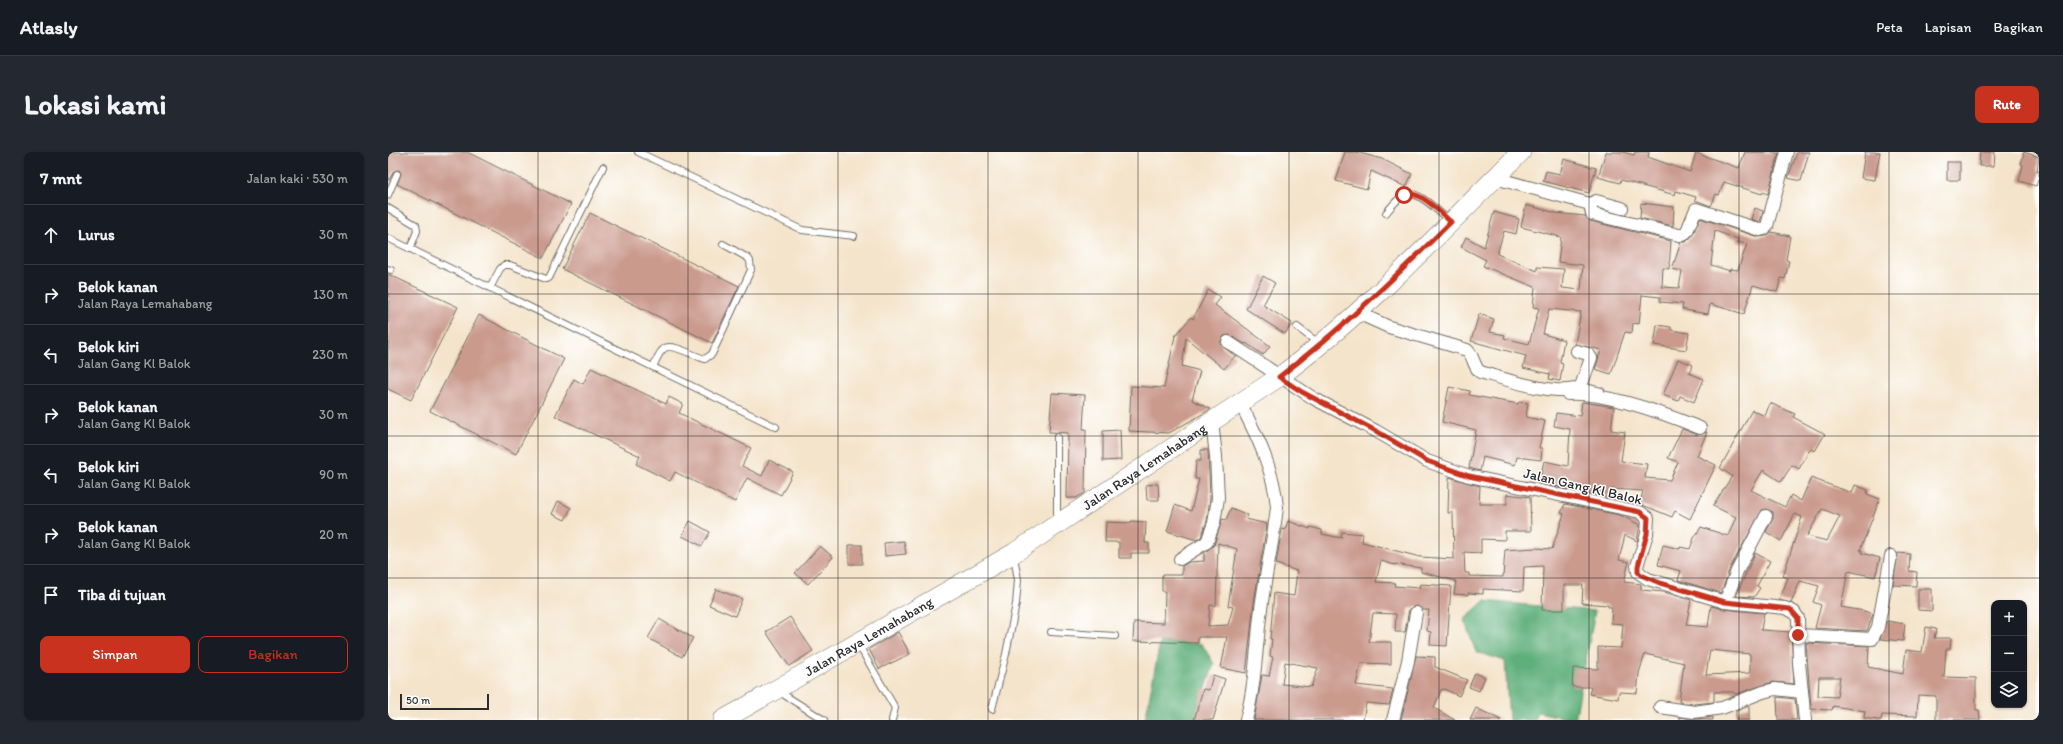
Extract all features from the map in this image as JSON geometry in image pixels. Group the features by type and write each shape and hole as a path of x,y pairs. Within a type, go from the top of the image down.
{"main road":[{"name":"Jalan Raya Lemahabang","path":"723,720 741,712 776,689 1014,553 1279,377 1320,345 1358,312 1521,152"}],"street":[{"path":"1590,204 1592,214 1679,235 1683,235 1687,231 1696,209 1760,230 1764,229 1767,226 1787,152"},
{"path":"1495,178 1590,204 1596,201 1622,208"},
{"path":"1358,312 1389,327 1467,350 1471,353 1476,369 1480,372 1522,384 1554,390 1579,388 1581,386 1590,358 1588,354 1577,351"},
{"path":"1228,342 1279,377"},
{"name":"Jalan Gang Kl Balok","path":"1279,377 1307,395 1442,468 1469,476 1640,512 1648,518 1649,525 1638,566 1638,572 1641,575 1660,583 1725,602 1790,609 1798,618 1805,720"},
{"path":"1522,384 1526,389 1550,396 1586,394 1611,399 1700,428"},
{"path":"1240,403 1260,446 1276,492 1278,507 1260,616 1258,652 1251,702 1246,720"},
{"path":"1180,559 1207,542 1214,523 1218,498 1216,456 1212,422"},
{"path":"1725,602 1737,571 1766,516"},
{"path":"1798,635 1872,639 1878,627 1891,556"},
{"path":"1392,720 1408,662 1416,613"},
{"path":"1660,707 1694,712 1722,708 1763,692 1775,689 1802,692"}],"lane":[{"path":"638,152 802,230 854,236"},
{"path":"490,288 500,269 504,265 510,265 546,279 549,278 603,167"},
{"path":"388,195 397,174"},
{"path":"1386,213 1404,195 1413,193 1451,222"},
{"path":"388,208 416,225 416,231 410,249"},
{"path":"389,241 410,249 776,427"},
{"path":"653,367 660,352 664,348 671,346 705,359 712,354 751,270 750,260 748,258 723,244"},
{"path":"1297,327 1320,345"},
{"path":"1581,386 1608,393"},
{"path":"1057,437 1058,525"},
{"path":"992,709 1006,654 1016,604 1018,580 1014,553"},
{"path":"1051,632 1115,636"},
{"path":"858,643 895,708 892,720"},
{"path":"776,689 824,720"}],"green space":[{"path":"1484,601 1595,611 1575,720 1538,712 1535,720 1509,720 1505,661 1476,652 1464,620"},
{"path":"1160,642 1202,644 1214,664 1195,720 1145,720"}],"building":[{"path":"388,152 467,152 571,204 543,258 397,184 401,174 399,170 394,171 388,180"},
{"path":"1345,152 1356,152 1382,159 1412,174 1406,187 1371,171 1367,189 1336,181"},
{"path":"1606,152 1623,152 1634,155 1635,152 1649,152 1648,157 1690,172 1696,153 1739,168 1745,152 1779,153 1768,194 1763,192 1762,194 1724,182 1719,195 1716,194 1711,206 1695,200 1696,197 1676,191 1675,195 1621,180 1620,183 1598,177"},
{"path":"1797,152 1809,152 1801,181 1788,178"},
{"path":"1865,152 1880,152 1875,180 1861,178"},
{"path":"1980,152 1995,152 1994,166 1979,166"},
{"path":"2024,152 2039,157 2037,171 2039,171 2039,177 2036,186 2019,181 2023,165 2021,164"},
{"path":"1564,159 1596,168 1589,193 1543,181 1546,171 1560,174"},
{"path":"1947,162 1960,162 1960,180 1947,180"},
{"path":"1641,203 1674,207 1673,226 1640,218"},
{"path":"1526,205 1556,213 1585,216 1590,221 1671,241 1669,269 1663,268 1662,287 1679,288 1682,271 1672,269 1681,242 1686,242 1692,236 1700,218 1758,237 1766,236 1771,232 1790,236 1786,260 1789,261 1785,279 1781,278 1777,292 1753,285 1744,314 1710,304 1708,314 1690,311 1682,309 1683,304 1660,302 1660,297 1642,295 1639,324 1633,323 1632,333 1625,332 1611,374 1595,369 1601,350 1575,344 1581,312 1549,309 1543,334 1564,340 1560,362 1563,363 1560,381 1549,379 1550,374 1523,368 1526,356 1471,341 1479,314 1494,319 1490,332 1505,335 1504,338 1529,344 1539,308 1533,307 1535,287 1483,266 1486,260 1461,247 1466,237 1484,247 1494,212 1519,219 1516,234 1504,231 1497,254 1537,271 1537,267 1564,269 1562,288 1581,290 1583,265 1558,262 1561,237 1521,227","holes":["1715,231 1738,239 1737,242 1747,244 1738,270 1730,269 1730,271 1711,265"]},
{"path":"1755,208 1763,211 1760,222 1751,219"},
{"path":"590,213 739,286 712,343 562,269"},
{"path":"388,274 458,307 411,400 388,389"},
{"path":"1263,276 1275,283 1263,305 1292,323 1285,334 1246,309"},
{"path":"1208,290 1221,297 1215,305 1270,346 1263,355 1246,343 1245,344 1229,335 1224,336 1221,341 1222,346 1235,356 1224,369 1186,338 1182,366 1200,371 1192,400 1211,409 1169,433 1129,431 1131,386 1164,388 1175,336 1191,317 1193,319"},
{"path":"479,315 564,359 516,454 430,411"},
{"path":"1657,325 1671,327 1671,330 1689,333 1686,350 1654,345"},
{"path":"1678,359 1693,365 1689,373 1704,379 1694,402 1680,396 1678,401 1663,395"},
{"path":"591,368 666,404 669,397 683,404 679,413 751,448 742,466 762,476 769,460 793,472 781,495 747,478 735,502 675,472 670,481 636,464 640,456 555,416 574,379 583,384"},
{"path":"1449,387 1470,391 1469,395 1518,404 1519,402 1528,403 1526,417 1545,421 1539,448 1542,448 1541,460 1517,457 1515,465 1483,457 1480,471 1469,468 1476,430 1442,422"},
{"path":"1052,393 1085,395 1083,429 1086,429 1085,493 1076,498 1067,498 1068,433 1049,432"},
{"path":"1582,402 1614,407 1611,430 1625,432 1621,461 1647,464 1645,478 1670,480 1678,462 1668,458 1682,429 1698,435 1707,432 1697,456 1716,465 1690,519 1675,511 1672,517 1640,504 1643,491 1612,489 1611,498 1539,483 1544,461 1568,466 1570,429 1554,426 1556,413 1580,416"},
{"path":"1770,403 1795,414 1793,417 1825,434 1815,451 1810,449 1799,469 1792,465 1781,482 1763,470 1751,490 1785,507 1791,495 1801,501 1811,478 1852,493 1855,485 1868,490 1867,494 1880,499 1860,550 1862,550 1862,553 1880,558 1875,577 1848,571 1841,607 1873,614 1867,631 1815,628 1821,605 1813,602 1819,586 1800,581 1791,603 1779,600 1788,578 1783,576 1802,517 1795,514 1781,541 1766,532 1773,519 1773,512 1766,509 1762,510 1730,568 1721,593 1678,580 1681,571 1658,565 1663,545 1680,549 1680,547 1690,549 1694,538 1701,527 1728,536 1736,517 1713,506 1732,476 1720,468 1752,410 1765,416","holes":["1822,509 1840,516 1827,541 1807,536"]},
{"path":"1120,430 1121,460 1103,461 1103,431"},
{"path":"1201,450 1208,450 1210,498 1207,521 1201,537 1197,540 1167,531 1175,505 1191,511 1199,479 1195,479 1196,461 1201,461"},
{"path":"1449,477 1480,486 1479,504 1507,504 1507,494 1530,497 1531,531 1505,531 1505,540 1481,539 1481,553 1464,552 1465,573 1469,573 1469,576 1503,577 1505,550 1535,548 1552,549 1564,514 1561,513 1565,504 1620,515 1640,525 1637,541 1625,535 1619,560 1629,562 1624,582 1641,584 1641,590 1664,592 1691,600 1686,625 1708,627 1711,606 1724,609 1764,613 1761,630 1791,632 1794,684 1773,682 1736,694 1733,692 1714,692 1714,702 1694,704 1679,702 1684,663 1645,654 1639,673 1637,693 1619,692 1618,699 1589,694 1591,687 1572,687 1573,668 1598,669 1598,647 1621,648 1623,624 1611,623 1612,607 1608,607 1608,605 1582,603 1583,585 1564,585 1564,610 1542,610 1543,566 1524,567 1523,591 1483,589 1483,594 1468,593 1468,595 1454,594 1456,581 1421,572 1421,568 1395,565 1381,561 1376,582 1395,583 1394,586 1419,588 1420,584 1451,586 1447,646 1430,645 1431,632 1427,631 1429,610 1423,610 1417,606 1409,609 1405,632 1395,632 1396,614 1373,613 1369,642 1391,642 1391,664 1361,663 1356,685 1393,689 1389,705 1366,703 1363,720 1254,720 1262,675 1269,676 1273,657 1270,656 1272,639 1270,639 1274,593 1294,596 1297,571 1276,564 1282,529 1285,530 1288,521 1310,529 1310,527 1322,530 1322,534 1341,538 1342,532 1363,534 1362,542 1420,557 1454,559 1453,513 1448,513","holes":["1710,650 1750,654 1750,673 1706,675","1285,662 1318,668 1311,687 1282,684"]},
{"path":"1158,484 1159,500 1147,500 1146,485"},
{"path":"558,501 571,508 565,520 552,514"},
{"path":"1231,508 1248,515 1246,519 1267,524 1254,602 1246,673 1221,668 1227,637 1198,637 1198,643 1133,641 1134,622 1164,623 1165,591 1162,591 1162,575 1182,575 1182,566 1189,562 1204,561 1204,553 1214,545 1222,519 1226,520","holes":["1218,543 1237,549 1228,606 1233,607 1228,625 1208,626 1210,605 1216,606"]},
{"path":"690,521 710,532 702,546 682,536"},
{"path":"1131,521 1146,522 1145,543 1149,543 1149,553 1131,553 1131,558 1119,558 1119,542 1105,542 1106,522 1131,523"},
{"path":"904,541 906,554 885,556 884,543"},
{"path":"849,545 862,545 862,564 849,564"},
{"path":"820,546 833,557 808,584 795,573"},
{"path":"1755,553 1770,561 1757,586 1760,588 1754,597 1736,596"},
{"path":"1898,553 1910,554 1909,571 1917,572 1916,586 1893,585"},
{"path":"716,589 742,599 735,616 709,605"},
{"path":"1918,589 1932,589 1932,611 1918,610"},
{"path":"790,617 813,651 789,666 766,632"},
{"path":"659,619 693,638 682,657 648,638"},
{"path":"1887,621 1905,624 1903,641 1880,639"},
{"path":"1926,627 1936,629 1934,638 1951,638 1950,649 1946,649 1944,677 1976,678 1976,710 1979,710 1980,720 1936,720 1936,696 1918,695 1917,716 1882,715 1881,720 1864,718 1865,711 1833,706 1832,710 1811,709 1806,643 1869,646 1868,667 1903,674 1906,650 1922,652","holes":["1819,677 1840,677 1837,697 1818,696"]},
{"path":"898,632 910,654 879,669 869,649"},
{"path":"1416,656 1435,657 1435,667 1467,680 1459,696 1444,689 1441,690 1434,708 1455,720 1401,720"},
{"path":"1475,673 1485,677 1479,691 1469,687"},
{"path":"1213,675 1225,679 1213,720 1194,720 1203,689 1209,690"},
{"path":"1777,697 1795,699 1797,720 1778,720"},
{"path":"1749,706 1749,720 1736,720 1736,711"},
{"path":"1476,708 1501,720 1470,720"},
{"path":"1680,717 1695,719 1713,717 1713,720 1680,720"}],"route":[{"path":"1404,195 1413,193 1420,197 1451,222 1358,312 1302,360 1279,377 1302,392 1442,468 1469,476 1640,512 1648,518 1649,525 1638,566 1638,572 1641,575 1660,583 1725,602 1790,609 1798,618 1798,635"}]}
